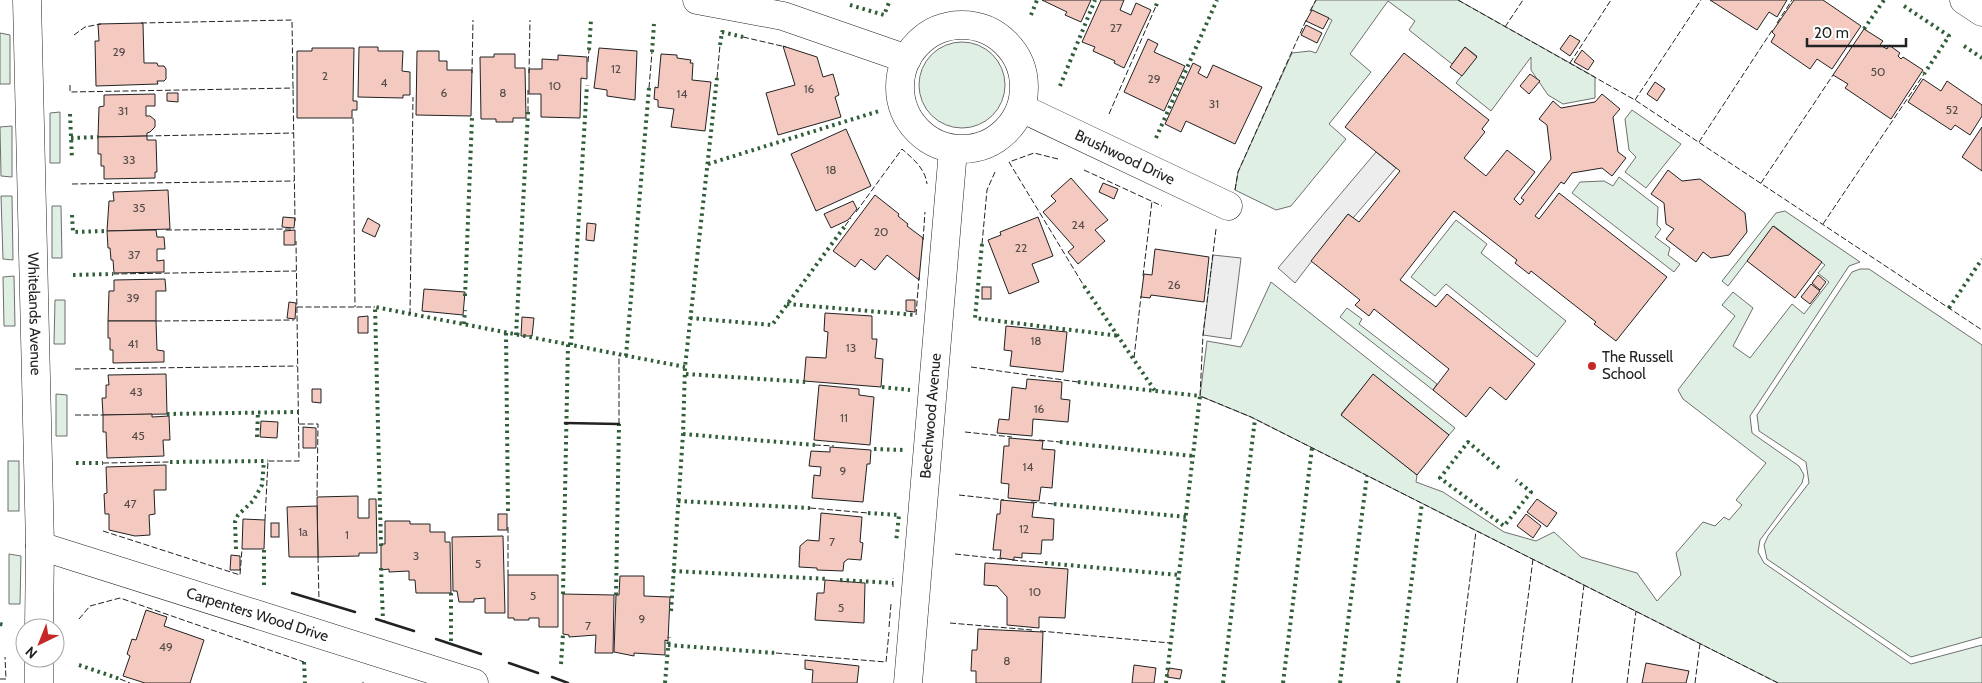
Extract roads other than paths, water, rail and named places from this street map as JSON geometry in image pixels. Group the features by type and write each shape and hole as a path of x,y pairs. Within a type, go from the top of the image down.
{"street":[{"name":"Whitelands Avenue","path":"27,0 40,546 39,618"},
{"path":"697,0 783,16 907,58"},
{"path":"1964,0 1982,12"},
{"path":"956,25 977,27 996,35 1011,49 1021,67 1024,87 1021,108 1013,124 1000,137 985,146 953,150 931,142 917,130 906,114 900,95 900,77 907,58 919,42 936,30 956,25"},
{"name":"Brushwood Drive","path":"1021,108 1228,206"},
{"name":"Beechwood Avenue","path":"908,683 953,150"},
{"name":"Carpenters Wood Drive","path":"40,546 474,683"},
{"path":"39,668 39,683"}],"place":[{"name":"The Russell School","path":"1592,366"}]}
